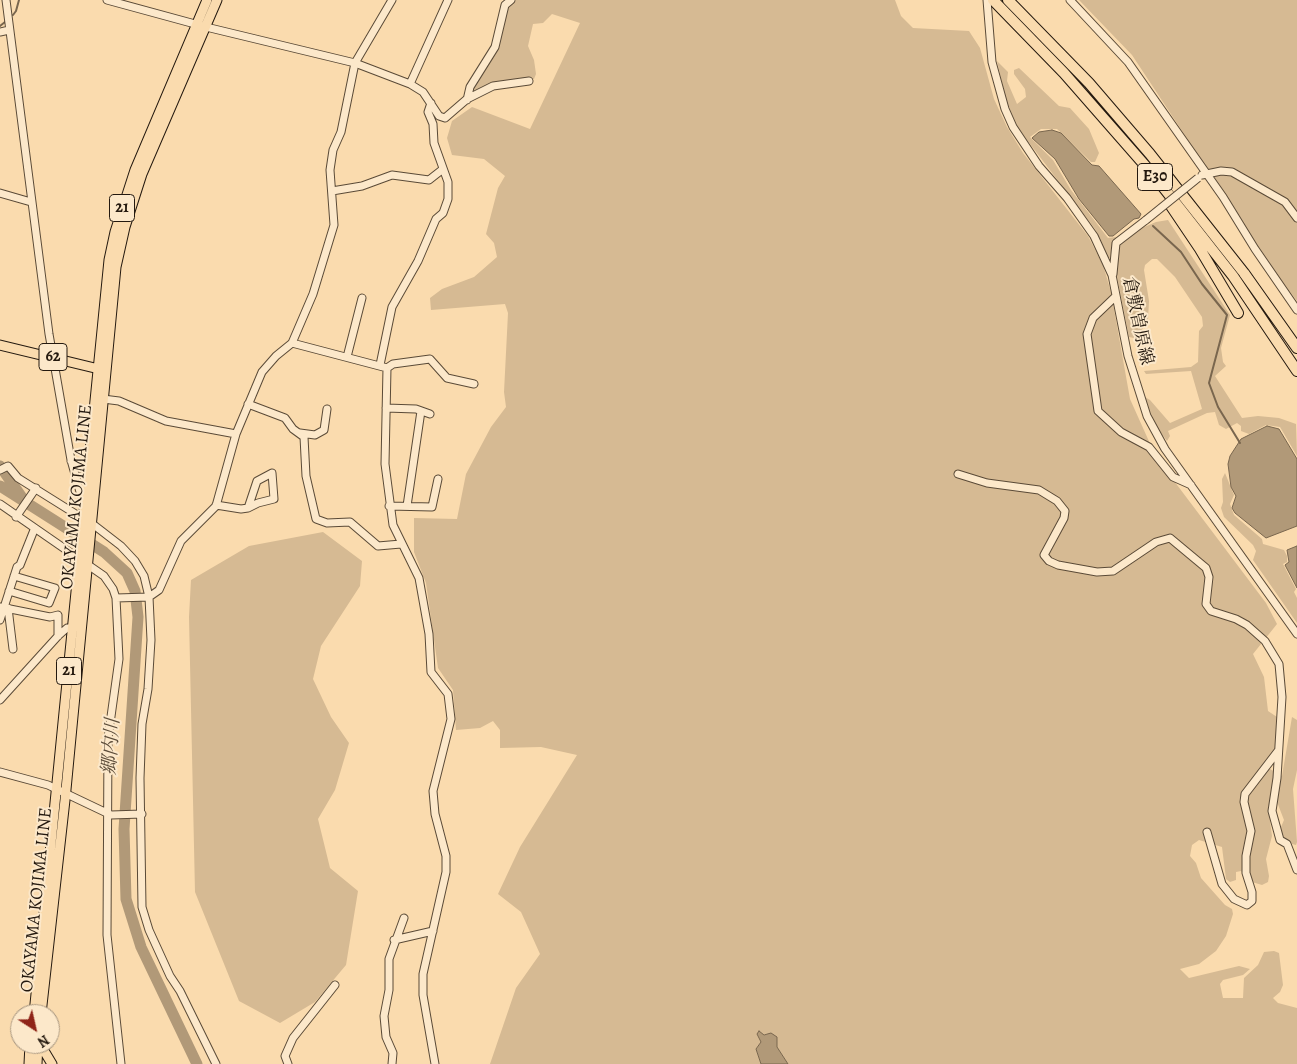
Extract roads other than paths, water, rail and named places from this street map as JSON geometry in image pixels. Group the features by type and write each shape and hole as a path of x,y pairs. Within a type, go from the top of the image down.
{"highway":[{"name":"E30","path":"993,0 1064,73 1156,178 1233,276 1297,371"},
{"name":"E30","path":"1008,0 1089,84 1150,154 1273,313 1297,348"},
{"path":"1156,178 1165,197 1200,249 1238,313"},
{"path":"1273,313 1297,343"}],"main road":[{"name":"OKAYAMA KOJIMA LINE","path":"201,26 207,0"},
{"name":"OKAYAMA KOJIMA LINE","path":"42,1004 101,370 116,267 130,197 201,26 217,0"},
{"name":"62","path":"0,345 101,370"},
{"name":"OKAYAMA KOJIMA LINE","path":"86,522 84,506 88,466 96,422 103,399 101,370"},
{"name":"OKAYAMA KOJIMA LINE","path":"73,670 72,628 83,558"},
{"name":"OKAYAMA KOJIMA LINE","path":"35,1004 61,791"}],"street":[{"path":"6,0 54,358 71,460 84,506"},
{"path":"107,0 201,26 355,63 410,84 423,92 439,116 444,118 467,100 493,86 529,81"},
{"path":"116,598 148,597 159,590 181,541 216,504 236,434 262,372 276,356 292,343 313,294 330,243 334,225 330,170 333,150 341,132 355,63 392,0"},
{"path":"410,84 448,0"},
{"path":"467,100 470,87 495,47 506,5 511,0"},
{"name":"倉敷曽原線","path":"987,0 990,42 999,94 1013,127 1039,166 1067,198 1094,236 1112,275 1133,378 1147,416 1165,449 1297,634"},
{"path":"1070,0 1128,62 1201,176 1223,198 1297,310"},
{"path":"0,32 9,30"},
{"path":"431,103 428,112 433,124 434,143 448,182 448,199 443,212 436,219 418,261 392,307 384,366 386,408 385,464 392,525 419,578 429,634 431,672 448,694 451,719 433,790 435,814 446,856 446,872 422,985 435,1064"},
{"path":"332,191 362,186 392,174 429,180 444,169"},
{"path":"1112,275 1116,243 1201,176 1221,171 1232,172 1253,182 1285,202 1297,218"},
{"path":"0,193 32,202"},
{"path":"1116,296 1093,318 1087,334 1098,411 1122,432 1149,448 1174,477 1191,485"},
{"path":"347,357 362,298"},
{"path":"292,343 384,366 430,359 447,378 474,384"},
{"path":"103,399 119,401 166,421 236,434"},
{"path":"248,404 285,418 293,429 300,433 306,441 306,476 316,519 327,523 350,522 378,546 401,544"},
{"path":"386,408 421,411 430,414"},
{"path":"300,433 321,433 324,430 328,409"},
{"path":"407,506 421,411"},
{"path":"71,460 81,468 88,466"},
{"path":"3,469 8,466 18,478 121,546 135,561 144,576 148,597 151,640 148,689 142,724 140,778 142,907 149,930 170,976 180,991 216,1064"},
{"path":"216,504 232,508 248,508 274,499 272,473 257,481 248,508"},
{"path":"958,474 987,483 1039,490 1057,500 1065,511 1064,518 1044,555 1049,561 1058,565 1097,572 1113,571 1156,542 1170,538 1206,568 1210,577 1206,604 1210,611 1248,625 1265,641 1276,656 1282,676 1282,697 1272,811 1280,840 1287,844 1297,870"},
{"path":"389,506 432,507 438,479"},
{"path":"17,515 35,489"},
{"path":"0,504 17,515 34,530 83,558 108,581 116,598 119,659 108,738 110,814 107,935 121,1064"},
{"path":"0,620 14,576 34,530"},
{"path":"9,592 49,604 55,588 14,576"},
{"path":"4,608 50,617 58,615 58,636"},
{"path":"4,608 13,649"},
{"path":"0,700 58,636 67,628 72,628"},
{"path":"1207,832 1222,884 1234,899 1247,905 1252,901 1252,892 1246,872 1246,856 1251,830 1244,802 1245,794 1278,751"},
{"path":"0,772 29,778 110,814 141,815"},
{"path":"392,1064 393,1053 386,1037 384,1016 389,990 389,959 394,940 404,918"},
{"path":"394,940 432,931"},
{"path":"288,1064 285,1056 293,1038 335,985"}],"waterway":[{"path":"13,15 19,0"},
{"path":"0,26 5,22"},
{"path":"1153,226 1181,252 1202,284 1227,315 1209,383 1218,407 1240,443"},
{"path":"0,466 23,499"},
{"name":"郷内川","path":"0,486 104,552 127,573 135,591 138,617 124,829 126,899 141,947 197,1064"}]}
